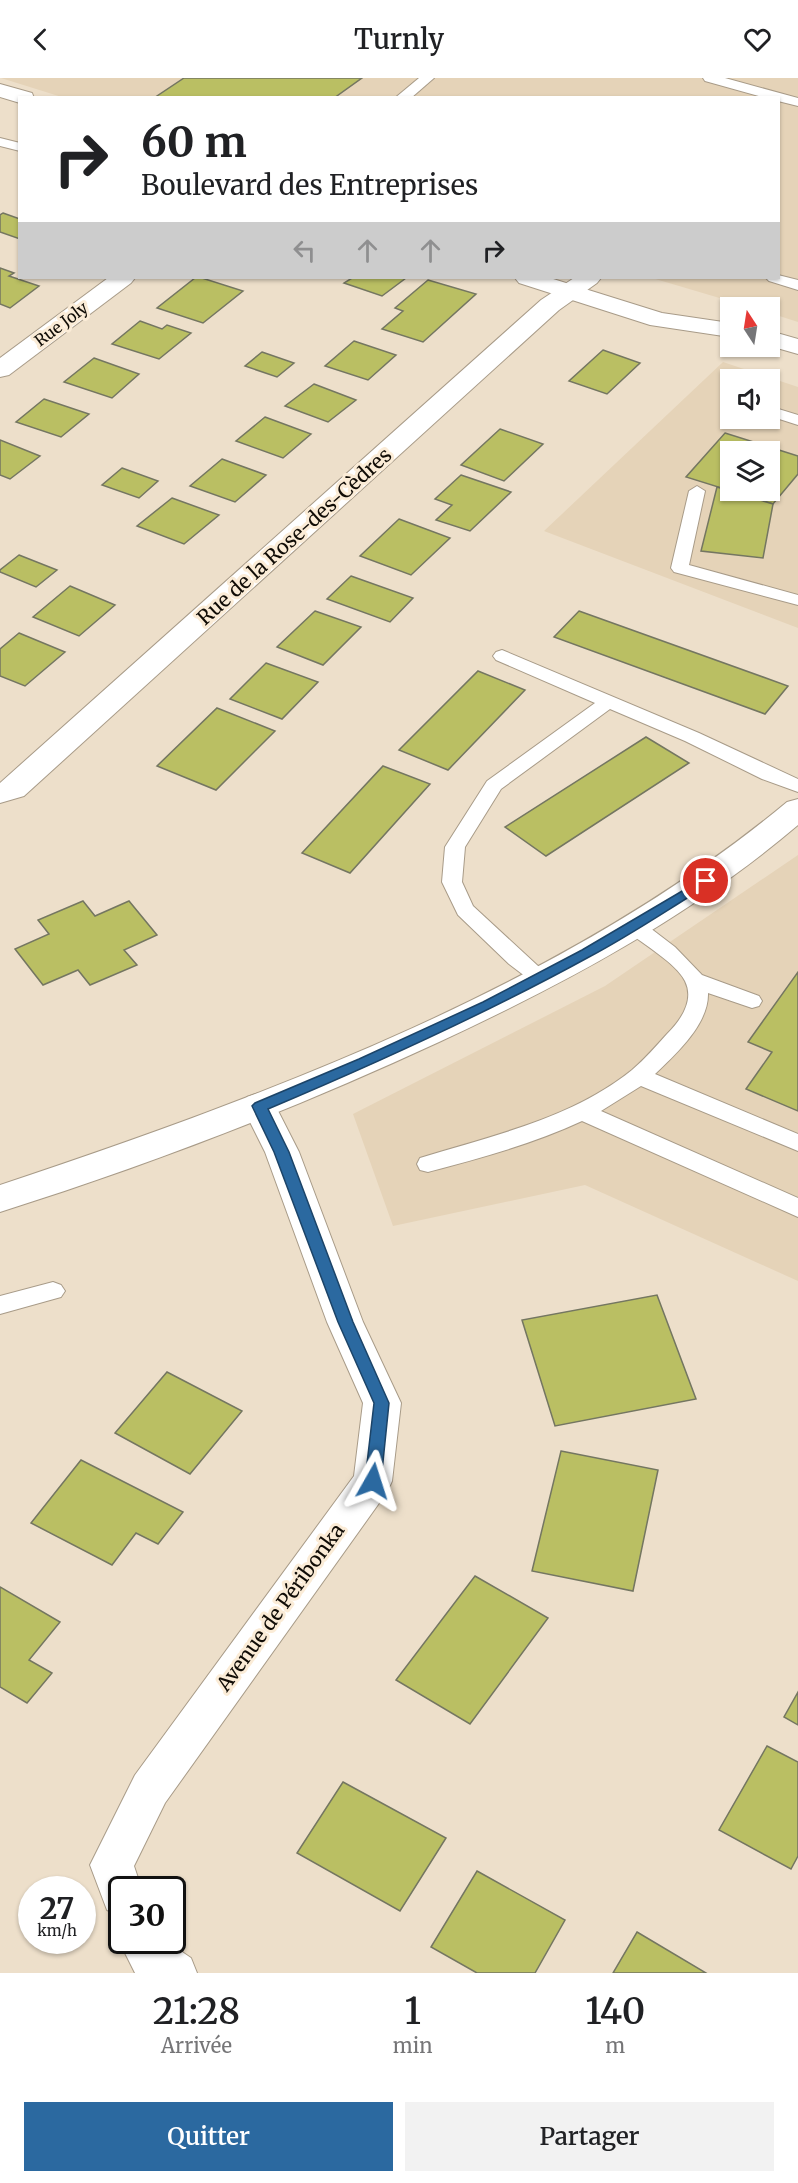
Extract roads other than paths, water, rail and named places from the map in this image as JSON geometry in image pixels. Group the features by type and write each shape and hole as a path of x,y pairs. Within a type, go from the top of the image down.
{"street":[{"path":"0,90 18,96"},
{"name":"Rue Joly","path":"0,370 122,279"},
{"path":"541,279 583,282 677,304 720,320"},
{"path":"583,282 659,320 720,329"},
{"name":"Rue de la Rose-des-Cèdres","path":"0,793 13,789 537,316 583,282"},
{"path":"780,341 798,347"},
{"path":"0,1199 138,1152 260,1106 440,1029 541,978 634,926 714,875 798,809"},
{"name":"Avenue de Péribonka","path":"116,1876 112,1865 150,1789 228,1677 373,1481 382,1403 345,1322 282,1152 260,1106"},
{"path":"149,1954 151,1958 175,1973"}],"lane":[{"path":"404,96 427,78"},
{"path":"710,78 777,96"},
{"path":"780,97 795,101"},
{"path":"780,112 795,101"},
{"path":"0,142 18,147"},
{"path":"777,279 798,285"},
{"path":"780,414 798,420"},
{"path":"697,491 680,568 798,600"},
{"path":"502,656 798,786"},
{"path":"541,978 516,959 465,910 452,882 455,847 494,785 608,702"},
{"path":"428,1164 508,1141 555,1124 580,1111 639,1076 685,1029 697,1002 698,993 695,980 683,966 634,926"},
{"path":"695,980 752,1001"},
{"path":"639,1076 798,1143"},
{"path":"580,1111 798,1208"},
{"path":"0,1305 53,1292"}]}
